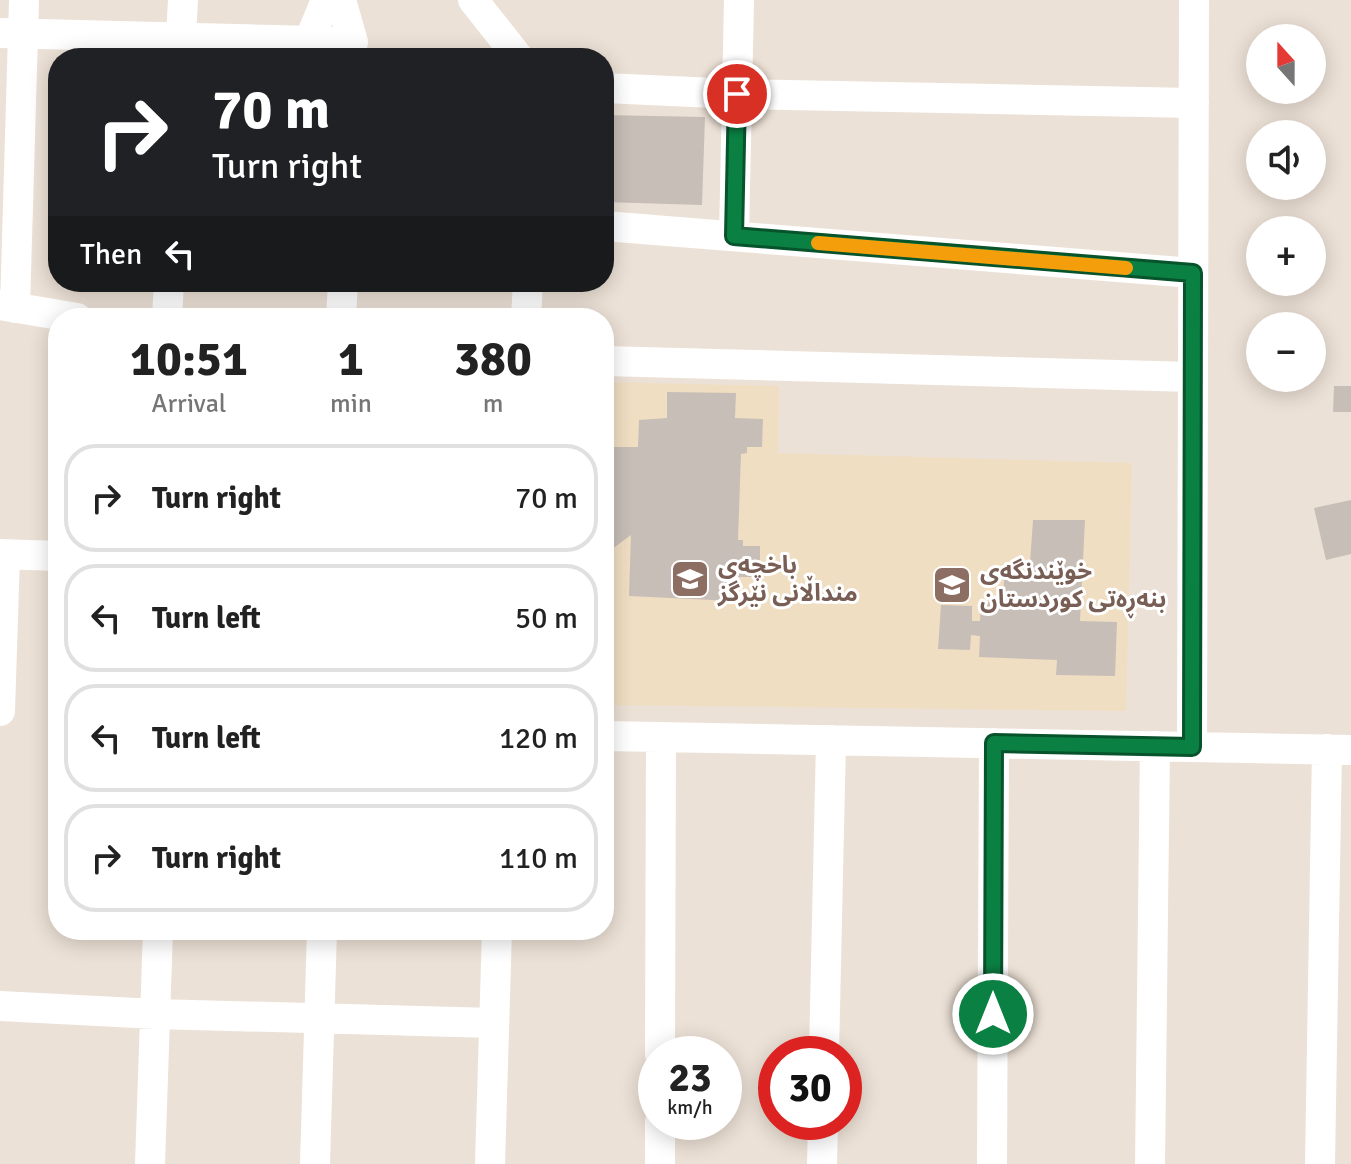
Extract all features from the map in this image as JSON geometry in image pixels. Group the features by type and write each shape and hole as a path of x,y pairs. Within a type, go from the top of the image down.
{"street":[{"path":"24,0 11,33 7,306 48,313"},
{"path":"181,48 183,0"},
{"path":"309,41 311,0"},
{"path":"309,41 326,0"},
{"path":"341,0 353,48"},
{"path":"353,48 355,0"},
{"path":"473,0 511,48"},
{"path":"734,236 739,0"},
{"path":"1192,747 1194,0"},
{"path":"11,33 181,48 309,41 343,48"},
{"path":"614,88 737,94 1194,103"},
{"path":"614,227 1193,273"},
{"path":"614,361 1193,377"},
{"path":"0,711 2,554 48,556"},
{"path":"614,736 1339,750 1320,1164"},
{"path":"660,1036 661,737"},
{"path":"824,1036 831,740"},
{"path":"992,1164 994,743"},
{"path":"1150,1164 1155,746"},
{"path":"150,1164 158,940"},
{"path":"315,1164 322,940"},
{"path":"490,1164 497,940"},
{"path":"0,1006 156,1014 494,1023"},
{"path":"660,1140 660,1164"},
{"path":"822,1164 823,1140"}],"shaded area":[{"name":"خوێندنگەی بنەڕەتی کوردستان","path":"614,382 779,386 778,453 1132,463 1126,711 614,705"}],"building":[{"path":"614,115 705,117 702,205 614,202"},
{"path":"1334,386 1351,386 1351,412 1333,412"},
{"path":"667,392 736,393 735,418 763,419 762,447 747,447 747,453 741,454 738,540 743,540 743,546 760,546 760,577 733,577 732,601 629,596 631,535 614,548 614,447 638,447 639,420 667,418"},
{"path":"1351,500 1351,554 1326,560 1314,508"},
{"path":"1033,520 1085,520 1080,621 1117,622 1115,676 1056,675 1057,660 979,657 980,636 971,635 970,650 938,649 941,605 972,606 972,621 980,621 981,602 1003,602 1004,577 1029,577"}],"slow traffic":[{"path":"818,243 1126,268"}],"place":[{"name":"باخچەی منداڵانی نێرگز","path":"690,579"},
{"name":"خوێندنگەی بنەڕەتی کوردستان","path":"952,585"}],"route":[{"path":"737,94 734,236 1193,273 1192,747 994,743 993,1014"}]}
